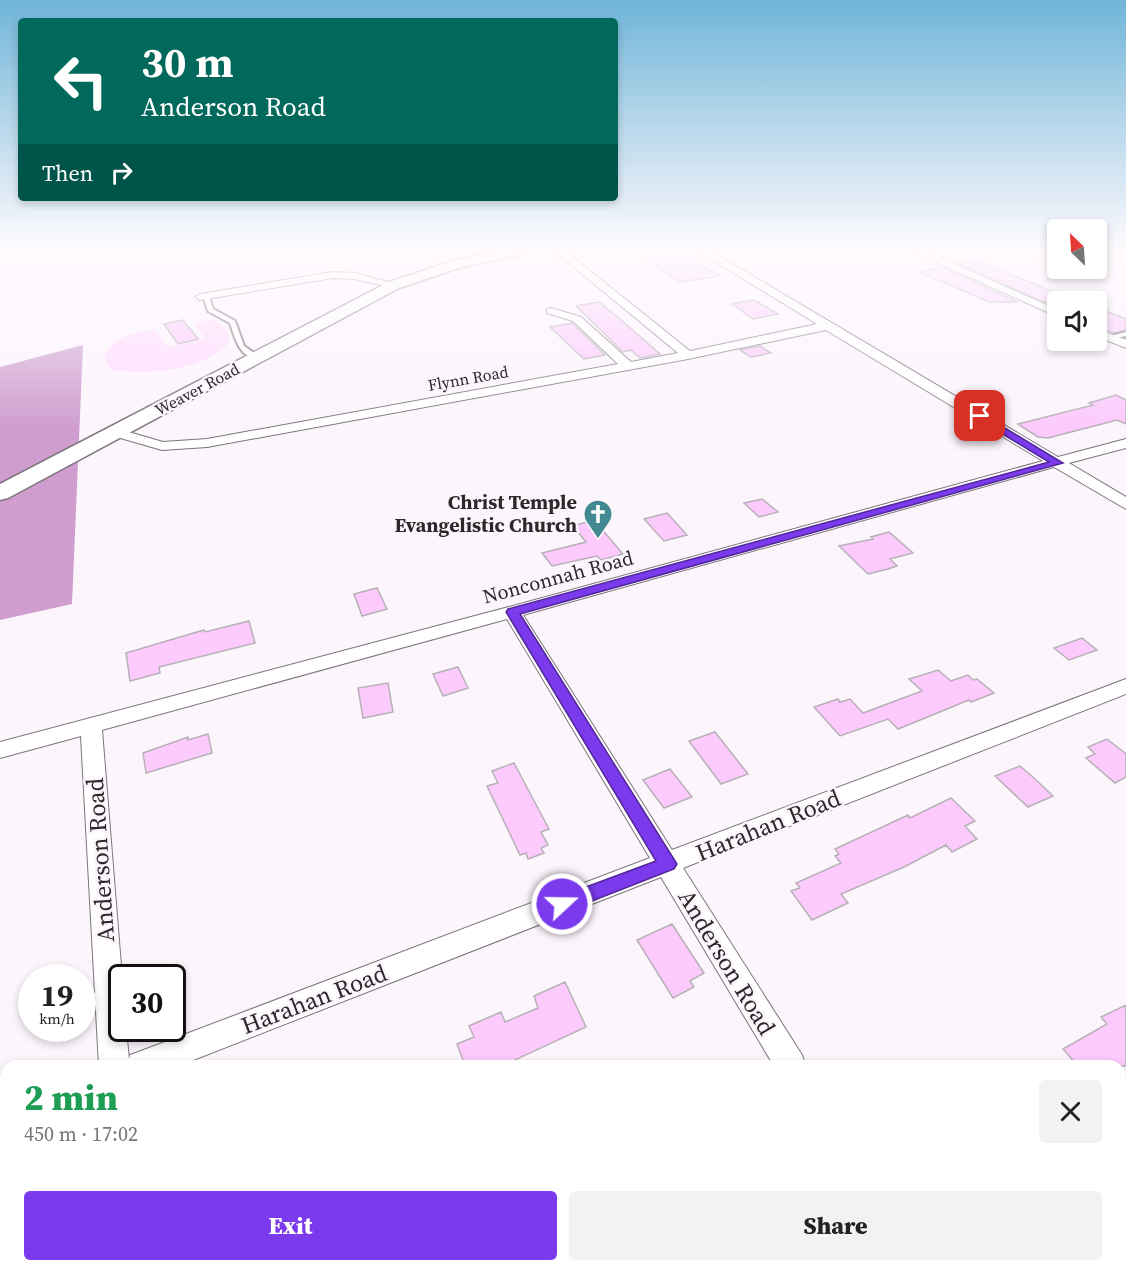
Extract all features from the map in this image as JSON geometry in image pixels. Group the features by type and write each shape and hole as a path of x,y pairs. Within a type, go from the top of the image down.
{"main road":[{"name":"Weaver Road","path":"0,493 347,309"}],"street":[{"path":"631,309 688,355"},
{"path":"799,309 1126,504"},
{"path":"551,311 577,319 628,366"},
{"name":"Flynn Road","path":"115,432 162,446 207,443 688,355 827,326"},
{"path":"1107,336 1126,344"},
{"name":"Nonconnah Road","path":"0,750 1126,443"},
{"name":"Anderson Road","path":"512,612 787,1060"},
{"name":"Harahan Road","path":"157,1060 1126,686"},
{"name":"Anderson Road","path":"91,725 114,1060"}],"lane":[{"path":"210,309 233,322 241,347 256,357"},
{"path":"1110,337 1126,334"}],"shaded area":[{"path":"214,319 227,331 230,341 207,359 191,365 158,371 111,370 104,358 118,340 154,329 168,347 206,338 193,324"},
{"path":"83,345 72,604 0,620 0,367"}],"building":[{"path":"579,309 608,309 660,354 640,358 631,350 623,352"},
{"path":"739,309 770,309 778,314 753,319"},
{"path":"1107,311 1126,319 1126,330 1114,333 1107,330"},
{"path":"183,320 198,339 178,344 164,324"},
{"path":"572,323 605,355 584,359 550,327"},
{"path":"760,346 771,353 751,357 740,350"},
{"path":"1116,395 1126,400 1126,424 1117,420 1048,438 1038,437 1018,424 1093,405 1089,403"},
{"path":"762,499 778,512 759,517 744,503"},
{"path":"667,513 687,535 664,541 644,519"},
{"path":"594,520 623,554 601,560 597,556 552,566 542,553 586,542 573,526"},
{"path":"889,532 913,553 890,559 897,566 888,569 868,574 839,546 873,539 871,537"},
{"path":"377,588 387,609 362,616 354,594"},
{"path":"249,621 255,643 159,667 160,673 130,681 126,653 204,630 205,632"},
{"path":"1082,638 1097,650 1069,660 1054,648"},
{"path":"458,667 468,688 443,696 433,674"},
{"path":"938,670 951,681 968,675 973,680 977,679 994,693 971,702 969,700 898,729 888,719 840,736 814,707 838,699 840,702 850,699 863,713 922,691 909,679"},
{"path":"388,683 393,712 363,718 358,688"},
{"path":"715,732 748,774 721,784 689,741"},
{"path":"208,734 212,753 146,773 143,753 188,737 188,740"},
{"path":"1107,739 1126,754 1126,777 1115,783 1086,758 1095,754 1088,747"},
{"path":"514,763 549,829 541,832 548,845 541,848 544,853 528,859 526,853 520,855 487,786 498,783 492,771"},
{"path":"1020,766 1053,796 1028,807 995,776"},
{"path":"670,769 692,797 664,808 643,780"},
{"path":"951,798 975,821 965,826 977,839 952,852 946,845 904,867 841,894 848,903 812,920 791,891 800,888 796,883 841,863 835,856 839,854 835,849 908,815 910,818"},
{"path":"672,924 704,973 690,981 694,987 673,998 637,940"},
{"path":"565,982 586,1027 515,1060 463,1060 457,1044 474,1037 469,1026 501,1012 505,1022 538,1008 534,996"},
{"path":"1126,1005 1126,1060 1073,1060 1063,1049 1107,1024 1101,1017"}],"place":[{"name":"Christ Temple Evangelistic Church","path":"598,540"}],"route":[{"path":"562,904 668,864 512,612 1057,463 980,416"}]}
